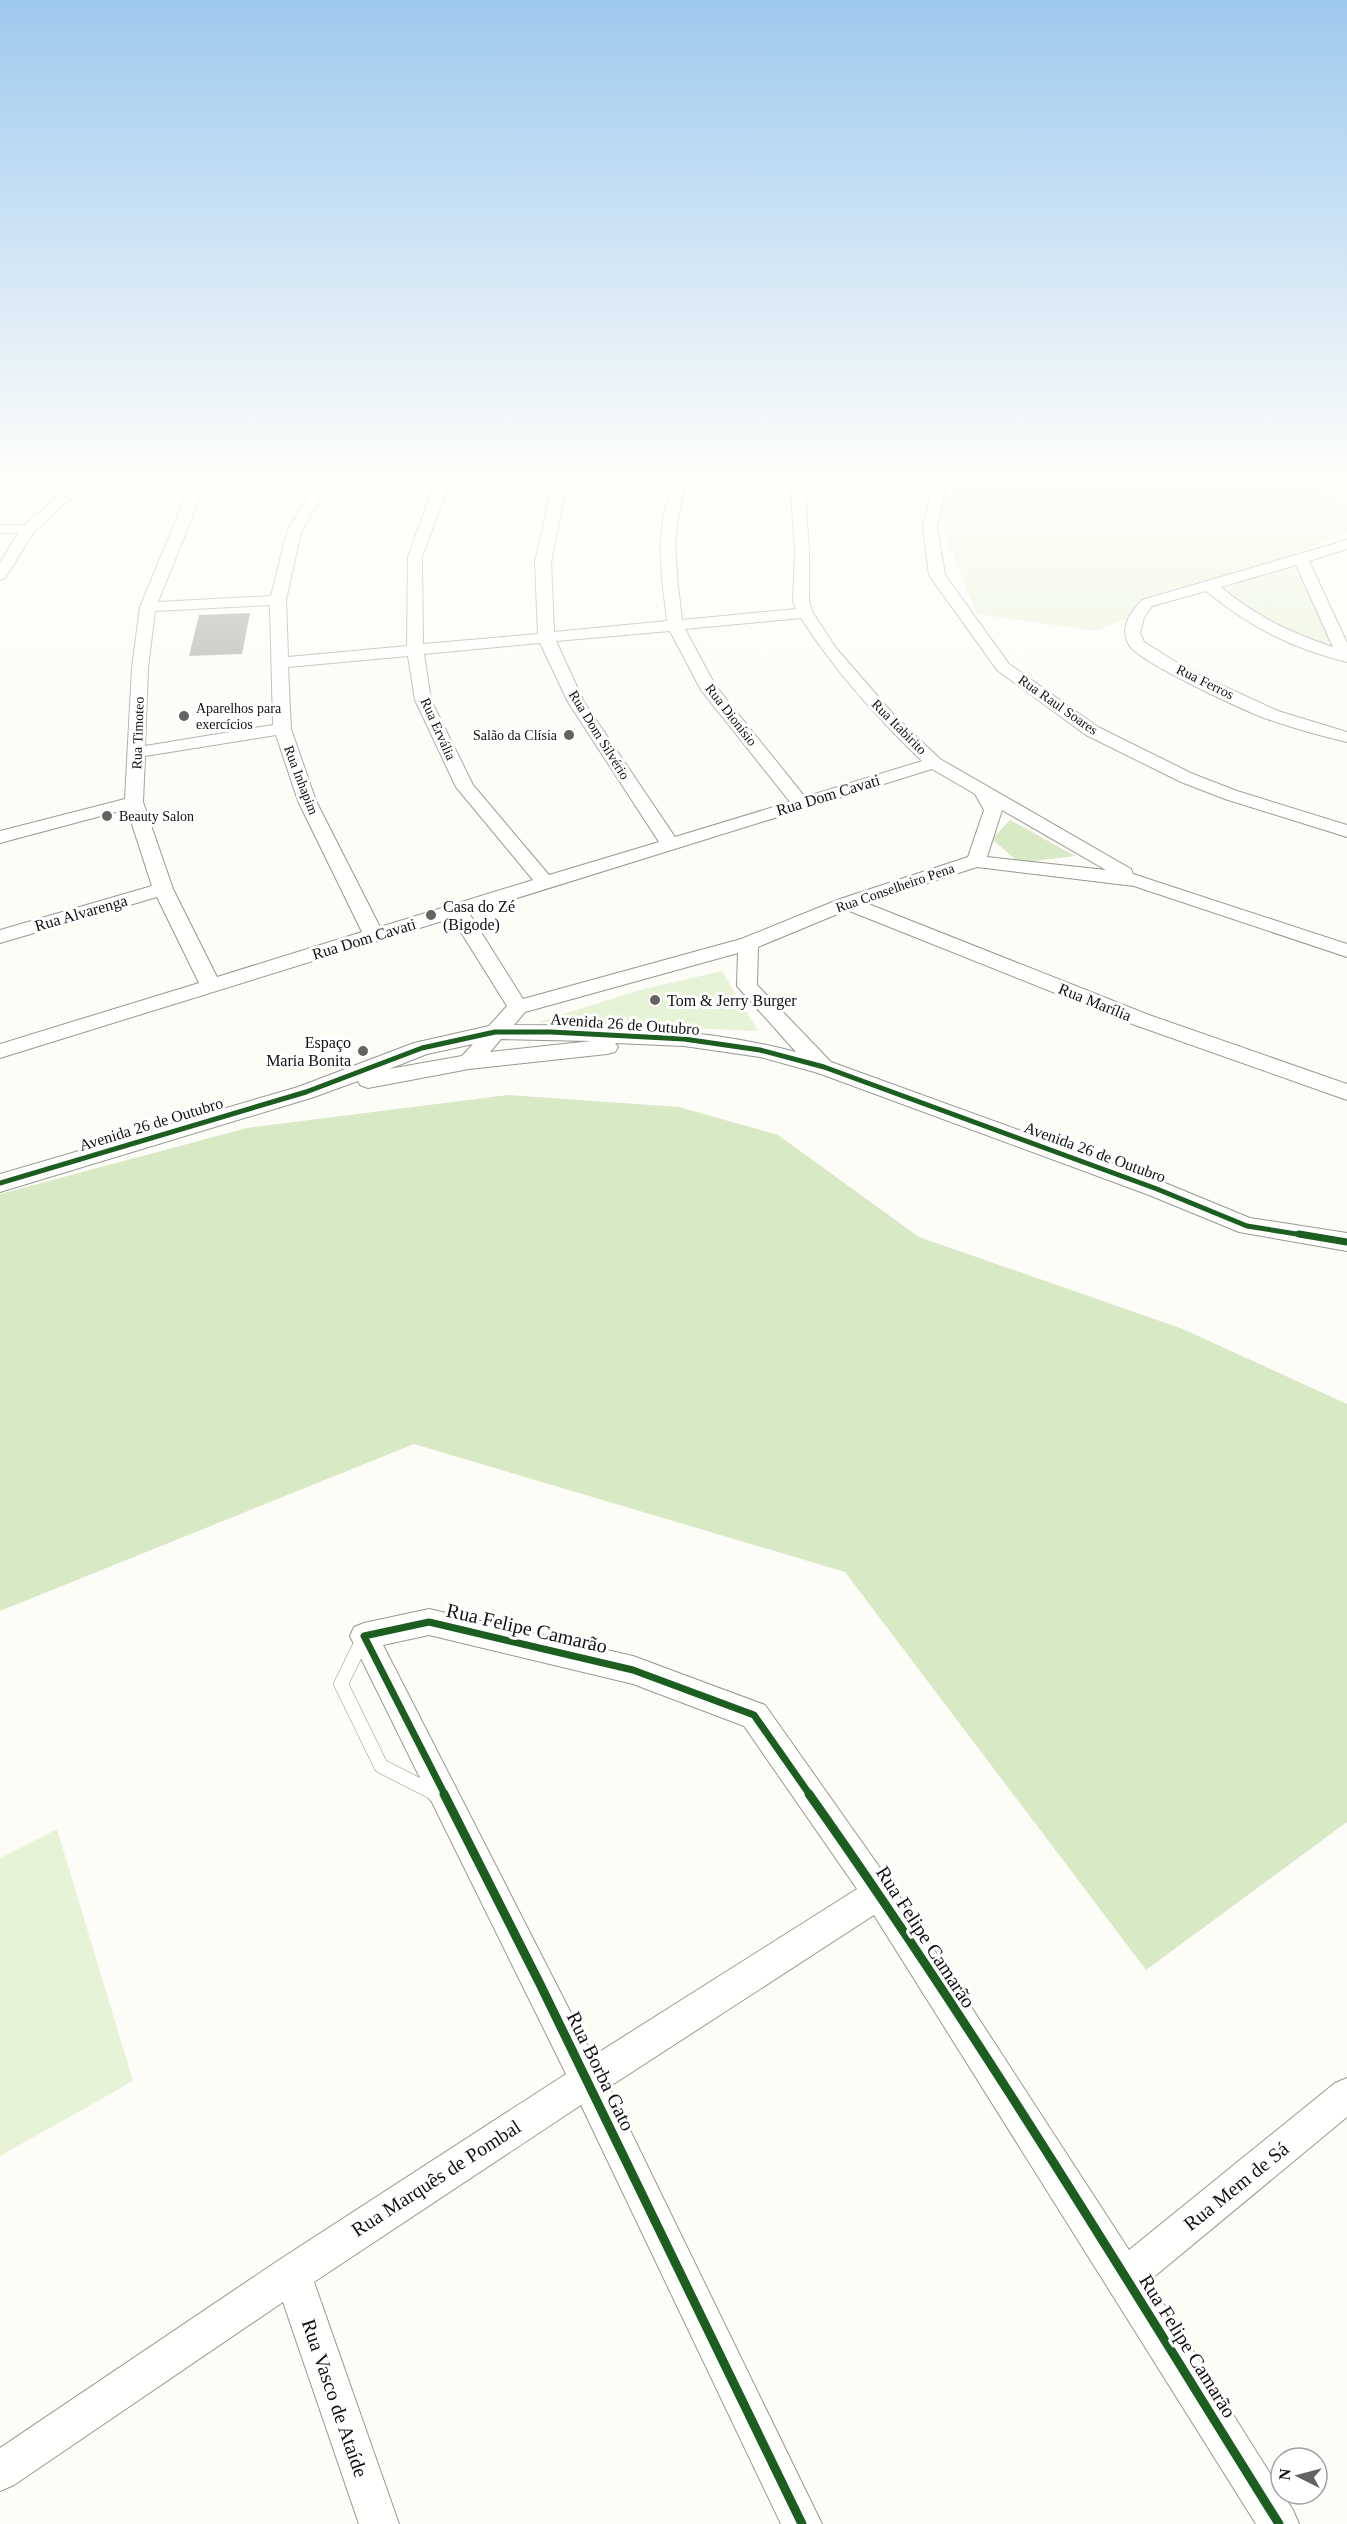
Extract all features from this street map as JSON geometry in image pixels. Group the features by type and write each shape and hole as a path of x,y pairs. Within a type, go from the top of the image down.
{"street":[{"name":"Rua Timoteo","path":"153,595 148,607 140,668 134,802 163,889 211,986"},
{"name":"Rua Inhapim","path":"279,595 278,663 282,729 307,801 374,936"},
{"name":"Rua Ervália","path":"415,595 415,650 423,700 465,787 545,883"},
{"name":"Rua Dom Silvério","path":"544,595 546,638 576,702 670,844"},
{"name":"Rua Dionísio","path":"671,595 675,626 706,686 801,804"},
{"name":"Rua Itabirito","path":"801,595 805,613 830,651 888,719 934,762 984,794 1137,880 1347,951"},
{"name":"Rua Raul Soares","path":"951,595 1003,667 1092,731 1187,778 1231,795 1347,831"},
{"name":"Rua Ferros","path":"1168,595 1147,603 1136,616 1132,633 1137,645 1181,672 1272,715 1347,737"},
{"path":"1221,595 1244,614 1288,637 1346,657"},
{"path":"1317,595 1346,657"},
{"path":"148,607 278,600"},
{"path":"278,663 805,613"},
{"path":"138,752 282,729"},
{"name":"Rua Dom Cavati","path":"0,1052 934,762"},
{"name":"Rua Conselheiro Pena","path":"518,1007 748,944 847,903 976,861 993,810 984,794"},
{"path":"0,837 134,802"},
{"name":"Rua Itabirito","path":"976,861 1137,880"},
{"name":"Rua Alvarenga","path":"0,937 163,889"},
{"name":"Rua Marília","path":"847,903 1142,1020 1347,1092"},
{"path":"458,910 518,1007 470,1062"},
{"path":"748,944 747,986 783,1028 824,1067"},
{"name":"Avenida 26 de Outubro","path":"0,1183 306,1092 422,1048 495,1032 684,1039 760,1050 824,1067 1157,1189 1247,1226 1347,1242"},
{"name":"Avenida 26 de Outubro","path":"306,1092 470,1062 684,1039"},
{"name":"Rua Felipe Camarão","path":"364,1636 429,1622 633,1670 754,1714 879,1893 1125,2277 1279,2524"},
{"name":"Rua Borba Gato","path":"364,1636 404,1722 450,1801 802,2524"},
{"name":"Rua Marquês de Pombal","path":"0,2471 292,2273 587,2079 879,1893"},
{"name":"Rua Mem de Sá","path":"1125,2277 1347,2095"},
{"name":"Rua Vasco de Ataíde","path":"292,2273 379,2524"}],"green space":[{"path":"969,595 1188,595 1095,631 977,614"},
{"path":"1232,595 1308,595 1329,634 1329,642 1318,642 1290,632"},
{"path":"1010,820 1075,856 1019,863 992,839"},
{"path":"722,971 758,1031 539,1022 636,991"},
{"path":"508,1095 679,1107 778,1135 919,1237 1183,1329 1347,1404 1347,1822 1146,1970 845,1572 414,1444 0,1611 0,1194 247,1128"},
{"path":"57,1829 133,2081 0,2156 0,1858"}],"building":[{"path":"250,613 242,654 189,656 199,615"}],"cycle path":[{"path":"0,1183 306,1092 422,1048 495,1032 551,1032 684,1039 760,1050 824,1067 1157,1189 1247,1226 1347,1242"},
{"path":"802,2524 502,1907 364,1636 429,1622 633,1670 754,1715 879,1893 1125,2277 1279,2524"}],"place":[{"name":"Aparelhos para exercícios","path":"184,716"},
{"name":"Salão da Clísia","path":"569,735"},
{"name":"Beauty Salon","path":"107,816"},
{"name":"Casa do Zé (Bigode)","path":"431,915"},
{"name":"Tom & Jerry Burger","path":"655,1000"},
{"name":"Espaço Maria Bonita","path":"363,1051"}]}
